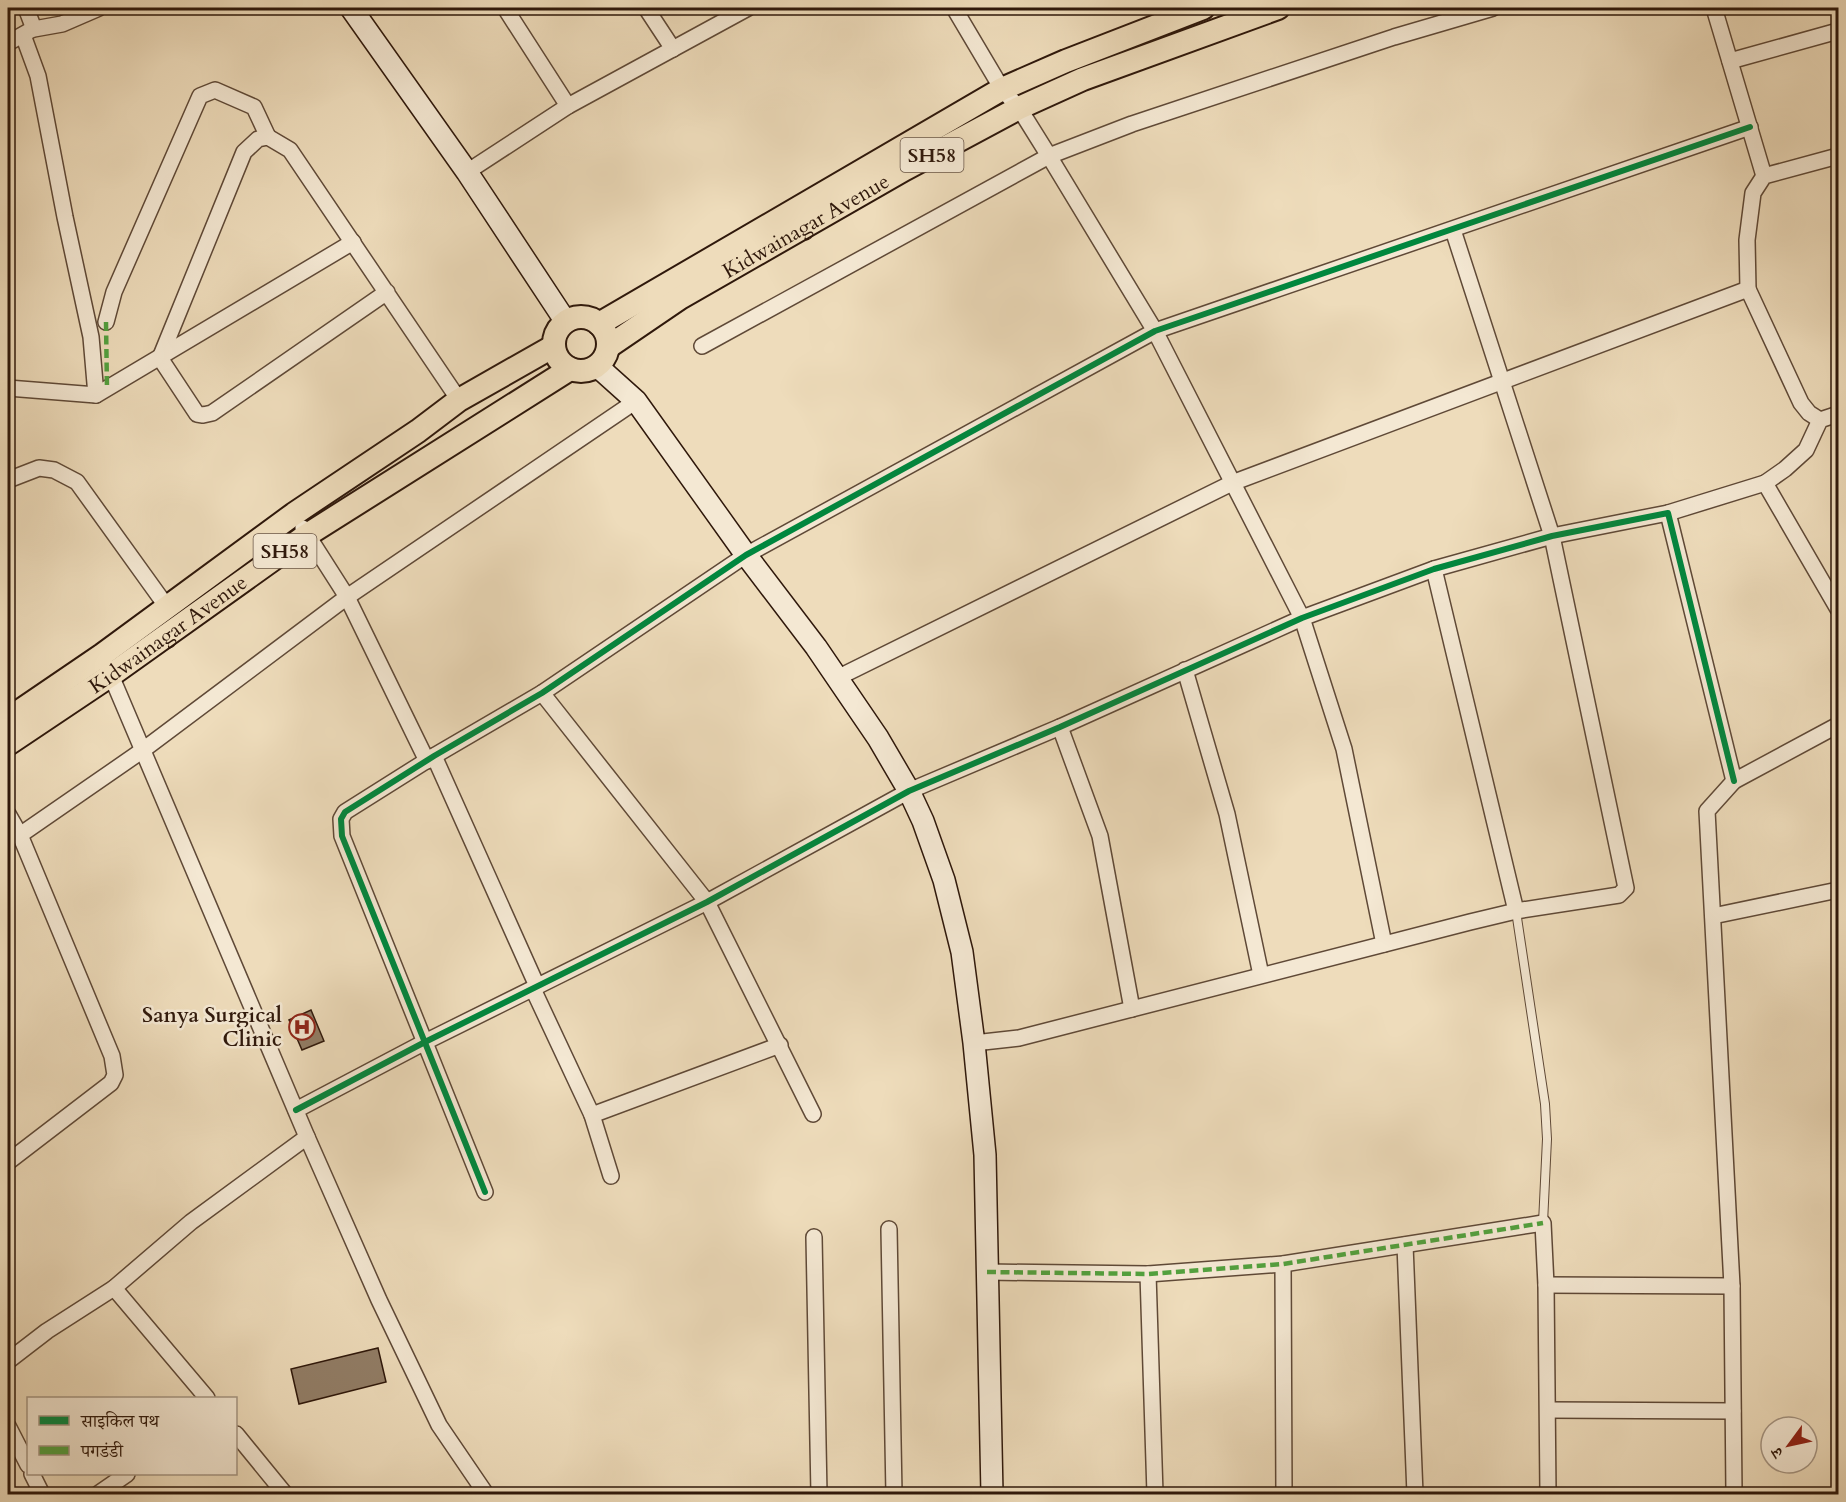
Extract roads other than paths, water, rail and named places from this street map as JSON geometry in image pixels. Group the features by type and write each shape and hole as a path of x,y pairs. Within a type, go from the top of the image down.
{"main road":[{"name":"Kidwainagar Avenue","path":"599,324 1002,89 1066,61 1201,8"},
{"name":"Kidwainagar Avenue","path":"603,356 680,298 906,169 1019,108 1083,80 1278,8"},
{"path":"570,369 559,360 554,346 557,332 566,322 578,317 585,317 599,324 607,338 603,356"},
{"name":"Kidwainagar Avenue","path":"8,744 107,665 167,608 294,514 418,431 459,400 554,346"},
{"name":"SH58","path":"570,369 584,371 603,356"},
{"name":"Kidwainagar Avenue","path":"8,719 107,665 307,535 570,369"}],"street":[{"path":"26,8 28,32 91,337 96,395"},
{"path":"8,43 28,32 62,24 99,8"},
{"path":"351,8 467,172 566,322"},
{"path":"505,8 568,105"},
{"path":"646,8 673,49"},
{"path":"467,172 568,105 748,8"},
{"path":"954,8 1002,89 1019,108 1049,156 1155,332 1302,618 1344,748 1384,944"},
{"path":"1201,8 1210,32"},
{"path":"702,346 1049,156 1154,117 1394,37 1492,8"},
{"path":"1714,8 1764,176"},
{"path":"1730,61 1839,31"},
{"path":"106,322 114,291 200,96 214,90 254,107 268,136 290,150 459,400"},
{"path":"485,1192 342,836 341,819 345,812 542,693 746,555 1155,332 1750,127"},
{"path":"160,358 244,152 258,139 268,136"},
{"path":"1820,420 1809,413 1802,403 1748,289 1747,240 1753,193 1764,176 1839,156"},
{"path":"974,1043 1019,1038 1516,911 1619,895 1626,888 1552,536 1453,230"},
{"path":"8,388 96,395 353,242"},
{"path":"837,678 1232,483 1748,289"},
{"path":"160,358 197,414 202,416 212,413 387,292"},
{"path":"603,356 837,678 909,791 923,821 944,880 962,952 985,1155 992,1494"},
{"path":"20,835 143,750 347,597 636,401"},
{"path":"296,1110 425,1042 707,902 909,791 1060,727 1302,618 1434,569 1552,536 1668,513 1765,483 1806,450 1820,420 1839,414"},
{"path":"8,480 39,468 54,470 77,482 167,608"},
{"path":"1765,483 1839,609"},
{"path":"1668,513 1734,781"},
{"path":"294,514 347,597 431,759 592,1115 611,1176"},
{"path":"1434,569 1516,911"},
{"path":"107,665 307,1137 379,1300 440,1425 486,1494"},
{"path":"1185,670 1227,814 1261,975"},
{"path":"542,693 707,902 813,1114"},
{"path":"1734,1494 1732,1286 1707,811 1734,781 1839,725"},
{"path":"1060,727 1100,836 1132,1009"},
{"path":"8,814 20,835 112,1056 115,1076 111,1083 8,1162"},
{"path":"1713,916 1839,890"},
{"path":"592,1115 780,1046"},
{"path":"8,1361 47,1331 114,1288 192,1222 307,1137"},
{"path":"987,1272 1148,1274 1283,1264 1543,1223 1546,1285 1548,1494"},
{"path":"889,1229 894,1494"},
{"path":"814,1237 819,1494"},
{"path":"1406,1245 1415,1494"},
{"path":"1283,1264 1284,1494"},
{"path":"1148,1274 1155,1494"},
{"path":"1546,1285 1732,1286"},
{"path":"114,1288 206,1397"},
{"path":"1548,1410 1733,1411"},
{"path":"8,1426 27,1463"},
{"path":"237,1435 285,1494"},
{"path":"33,1475 42,1494"},
{"path":"98,1494 124,1475"}],"lane":[{"path":"1516,911 1545,1104 1547,1139 1543,1223"}],"place":[{"name":"Sanya Surgical Clinic","path":"302,1027"}]}
